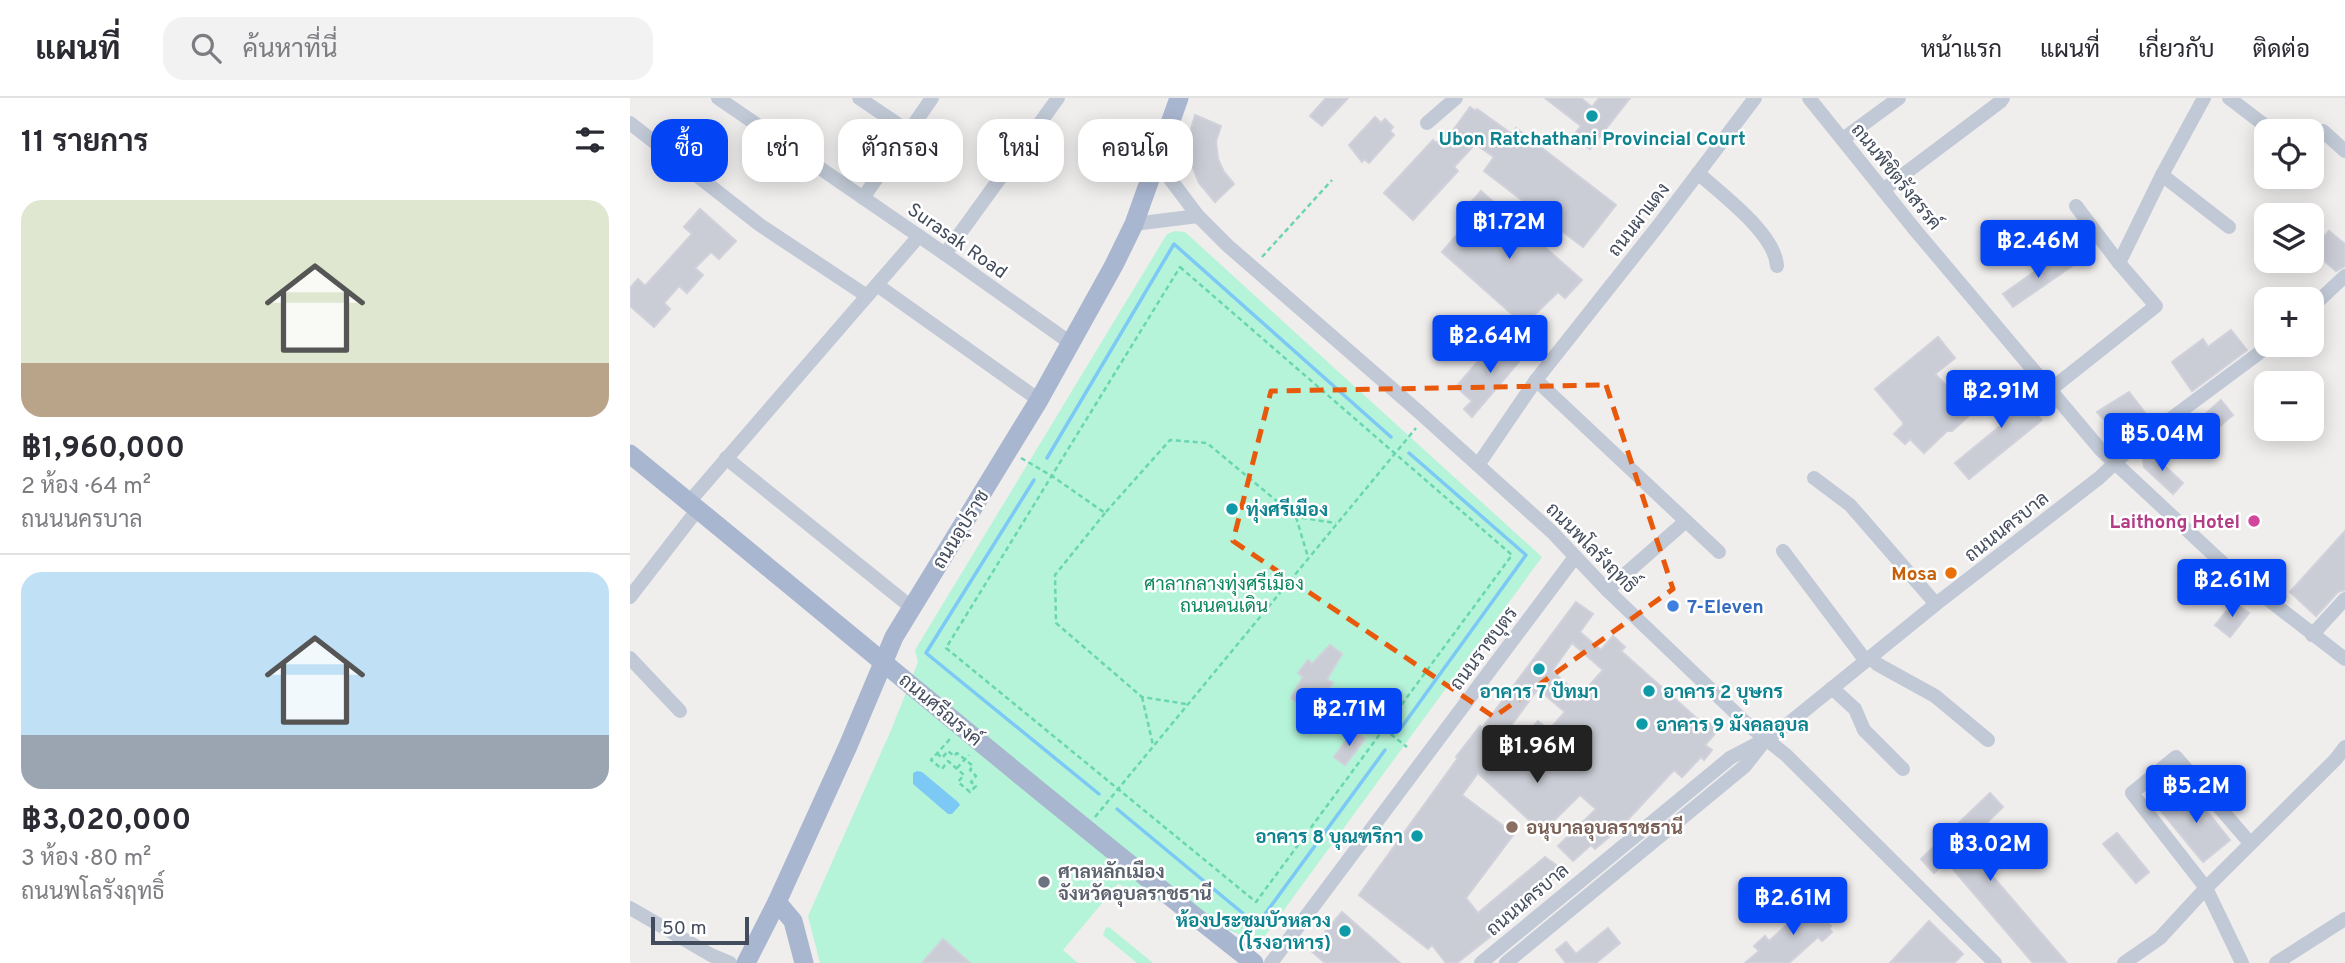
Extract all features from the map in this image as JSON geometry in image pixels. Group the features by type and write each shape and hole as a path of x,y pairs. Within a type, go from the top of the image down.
{"main road":[{"name":"ถนนอุปราช","path":"1173,119 1180,98"},
{"name":"ถนนอุปราช","path":"746,963 777,902 891,642 1072,344 1134,224 1151,182"},
{"name":"ถนนศรีณรงค์","path":"630,454 1085,829 1254,963"},
{"path":"777,902 793,921 804,963"}],"street":[{"name":"Surasak Road","path":"718,98 1072,344"},
{"path":"859,98 890,119"},
{"path":"917,119 932,98"},
{"path":"945,254 1058,98"},
{"path":"1427,123 1456,98"},
{"name":"ถนนผาแดง","path":"1478,465 1536,380 1755,98"},
{"name":"ถนนพิชิตรังสรรค์","path":"1809,98 2050,390 2114,463 2229,569 2345,659"},
{"path":"1843,139 1899,98"},
{"path":"1883,190 2003,98"},
{"path":"2119,263 2204,98"},
{"path":"2228,98 2256,119"},
{"path":"630,123 760,225 872,291 1039,400"},
{"path":"2324,132 2345,151"},
{"path":"1698,173 1752,222 1774,252 1777,266"},
{"path":"2162,175 2229,227"},
{"path":"863,198 874,182"},
{"name":"ถนนพโลรังฤทธิ์","path":"1173,182 1199,216 1227,245 1552,532 1607,590 1746,723 1790,760 1995,963"},
{"path":"2050,390 2156,306 2076,206"},
{"path":"1134,224 1199,216"},
{"path":"630,597 726,458 919,236"},
{"path":"2324,296 2345,276"},
{"name":"ถนนนครบาล","path":"1506,963 1745,766 1766,740 2099,478 2130,449 2254,357"},
{"path":"1536,380 1719,552"},
{"path":"726,458 911,607"},
{"path":"1814,478 1850,505 1936,604"},
{"path":"1607,590 1686,521"},
{"path":"1783,551 1869,659 1935,696 1988,740"},
{"name":"ถนนราชบุตร","path":"1272,963 1575,558"},
{"path":"2312,635 2345,599"},
{"path":"630,657 680,711"},
{"path":"1832,688 1855,709 1864,730 1903,769"},
{"name":"ถนนนครบาล","path":"1481,963 1734,754 1766,740"},
{"path":"2124,963 2160,938 2345,747"},
{"path":"2242,963 2206,888 2132,793 2176,757 2250,843"},
{"path":"1591,871 1600,884"},
{"path":"630,908 711,956 730,963"},
{"path":"2276,963 2345,919"}],"path":[{"path":"1252,267 1332,180"},
{"path":"1180,267 1512,555 1256,902 946,648 1052,476 1180,267"},
{"path":"1085,829 1424,417"},
{"path":"1186,705 1142,697 1056,623 1055,575 1105,513 1170,440 1208,443 1296,517 1338,523"},
{"path":"1009,450 1105,513"},
{"path":"1296,517 1308,557"},
{"path":"1142,697 1153,745"},
{"path":"937,753 942,758 948,751 954,756 957,753 973,766 970,770 976,776 971,782 976,786 970,792 958,782 964,775 948,761 942,769 931,760 937,753 961,727"},
{"path":"1384,729 1407,747"},
{"path":"957,769 966,758"}],"highlighted area":[{"path":"1606,385 1673,589 1494,717 1233,541 1271,391"}],"green space":[{"name":"ศาลากลางทุ่งศรีเมือง ถนนคนเดิน","path":"1185,232 1542,557 1262,940 1255,941 1118,884 1063,950 1078,963 820,963 808,916 892,728 918,662 915,650 1167,234"},
{"path":"1106,927 1153,963 1137,963 1103,935"}],"water":[{"path":"922,772 958,802 960,805 952,814 948,814 913,784 913,773"}],"building":[{"path":"1326,98 1348,98 1322,126 1310,116"},
{"name":"Ubon Ratchathani Provincial Court","path":"1545,98 1581,98 1592,107 1599,98 1630,98 1590,149 1573,136 1581,126"},
{"path":"1470,107 1476,111 1477,109 1512,134 1516,128 1616,205 1583,247 1484,171 1494,157 1475,144 1454,167 1458,171 1413,220 1384,193 1433,140 1436,143 1448,130 1451,133"},
{"path":"1195,115 1221,126 1216,141 1218,159 1234,184 1215,202 1199,183 1193,168"},
{"path":"1375,117 1381,123 1385,119 1393,127 1390,131 1394,135 1369,163 1364,159 1362,162 1349,145"},
{"path":"1481,191 1582,280 1565,298 1558,292 1524,325 1442,252 1473,216 1465,209"},
{"path":"700,209 736,241 719,259 711,252 695,268 703,275 687,293 679,286 664,303 670,309 654,327 630,306 630,288 638,279 645,286 692,234 684,227"},
{"path":"2329,231 2345,244 2345,266 2336,271 2324,261 2324,237"},
{"path":"2062,252 2072,266 2013,307 2003,294"},
{"path":"2231,330 2247,350 2192,391 2172,362 2203,339 2208,347"},
{"path":"1527,336 1535,343 1472,417 1464,409 1472,401 1456,387 1492,345 1508,359"},
{"path":"1938,337 1955,358 1935,374 1972,413 1952,431 1947,431 1924,453 1910,439 1905,444 1894,434 1903,422 1875,389"},
{"path":"2011,382 2042,420 1969,479 1955,463 2005,422 1987,402"},
{"path":"2129,392 2150,419 2128,436 2118,435 2097,412"},
{"path":"2221,400 2233,415 2216,429 2204,415"},
{"path":"2151,453 2183,483 2173,494 2144,467 2143,459"},
{"path":"2345,531 2345,590 2338,592 2316,616 2290,592"},
{"path":"2200,566 2217,582 2200,601 2183,584"},
{"name":"อนุบาลอุบลราชธานี","path":"1576,602 1593,614 1580,632 1601,650 1613,636 1625,647 1621,651 1701,722 1704,718 1718,730 1705,745 1712,750 1704,760 1701,757 1682,777 1674,770 1621,827 1595,849 1591,845 1573,861 1558,846 1596,809 1580,795 1542,832 1478,773 1462,795 1514,834 1466,898 1478,913 1545,857 1563,870 1510,916 1512,918 1500,929 1457,963 1446,963 1432,945 1428,949 1359,895 1458,758 1456,757 1480,726 1482,728","holes":["1572,643 1603,670 1580,696 1552,671","1538,689 1565,712 1549,730 1538,721 1497,766 1487,758"]},
{"path":"2234,602 2249,613 2230,637 2215,625"},
{"path":"1330,645 1342,654 1327,679 1333,683 1324,694 1319,690 1303,706 1291,698 1303,677 1298,673 1308,660 1312,664"},
{"path":"1353,731 1365,739 1345,765 1334,757"},
{"path":"2189,789 2230,840 2203,862 2161,811"},
{"path":"1990,793 2003,807 1965,844 2067,963 2033,963 1946,861 1934,873 1921,859"},
{"path":"2117,833 2149,872 2136,883 2103,844"},
{"path":"1805,902 1809,906 1811,904 1831,926 1829,928 1832,932 1822,941 1818,937 1789,963 1745,963 1759,951 1754,946 1765,936 1769,941 1798,915 1794,911"},
{"name":"ห้องประชุมบัวหลวง (โรงอาหาร)","path":"1342,912 1400,963 1325,963 1310,950"},
{"path":"1929,921 1963,954 1954,963 1890,963"},
{"path":"1608,928 1620,943 1596,963 1566,963 1556,950 1566,942 1576,954"},
{"path":"943,939 970,963 922,963"}],"waterway":[{"path":"1047,458 1174,244 1391,437"},
{"path":"1401,728 1526,555 1409,453"},
{"path":"1034,480 926,653 1099,794"},
{"path":"1117,809 1257,925 1385,750"}],"place":[{"name":"Ubon Ratchathani Provincial Court","path":"1592,116"},
{"name":"ทุ่งศรีเมือง","path":"1232,509"},
{"name":"Laithong Hotel","path":"2254,521"},
{"name":"Mosa","path":"1951,573"},
{"name":"7-Eleven","path":"1673,606"},
{"name":"อาคาร 7 ปัทมา","path":"1539,669"},
{"name":"อาคาร 2 บุษกร","path":"1649,691"},
{"name":"อาคาร 9 มังคลอุบล","path":"1642,724"},
{"name":"อนุบาลอุบลราชธานี","path":"1512,827"},
{"name":"อาคาร 8 บุณฑริกา","path":"1417,836"},
{"name":"ศาลหลักเมือง จังหวัดอุบลราชธานี","path":"1044,882"},
{"name":"ห้องประชุมบัวหลวง (โรงอาหาร)","path":"1345,931"}]}
